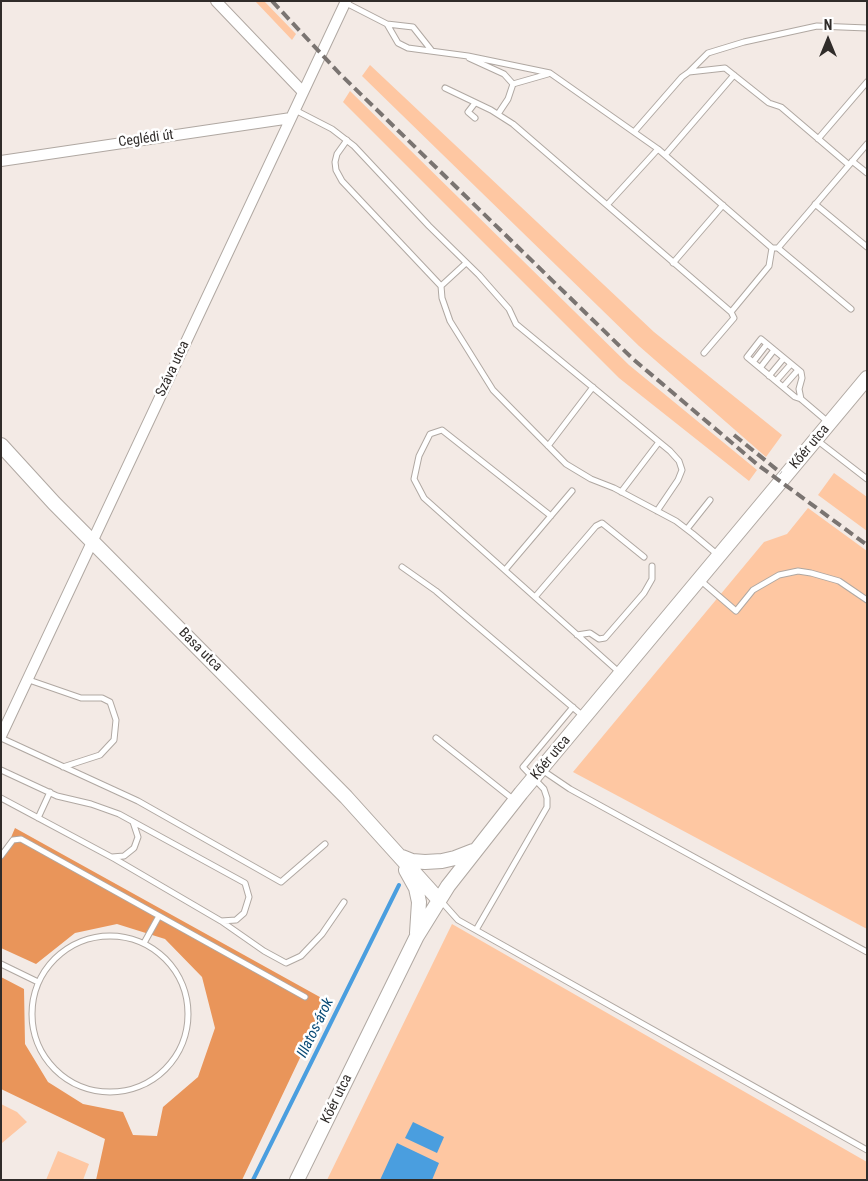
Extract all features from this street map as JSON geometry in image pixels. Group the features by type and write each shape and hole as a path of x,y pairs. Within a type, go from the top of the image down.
{"street":[{"path":"216,1 303,92"},
{"name":"Száva utca","path":"1,737 345,2"},
{"name":"Ceglédi út","path":"1,160 293,114"},
{"name":"Kőér utca","path":"297,1180 417,936 439,900 474,850 867,378"},
{"name":"Basa utca","path":"1,445 54,503 346,797 439,900"},
{"path":"399,856 412,861 425,862 455,858 474,850"},
{"name":"Basa utca","path":"399,856 416,888 419,910 417,936"}],"lane":[{"path":"345,2 387,24 413,27 432,51"},
{"path":"387,24 398,43 408,48 462,55 550,73 658,149 723,205 851,309"},
{"path":"634,132 682,77 708,53 744,42 818,26 867,28"},
{"path":"462,55 504,74 513,84"},
{"path":"689,72 725,68 769,103 781,106 818,139 867,174"},
{"path":"513,84 550,73"},
{"path":"664,155 734,75"},
{"path":"818,139 867,82"},
{"path":"498,114 508,99 513,84"},
{"path":"445,88 498,114 513,124 731,312 734,318 704,353"},
{"path":"475,102 468,112 476,118"},
{"path":"293,114 332,129 354,146 509,309 516,324 679,460 682,470 678,480 657,510"},
{"path":"347,140 336,154 335,162 336,170 342,181 441,286 442,298 450,321 493,390 566,464 591,479 657,510 687,529 719,556"},
{"path":"731,312 769,266 775,248 867,144"},
{"path":"607,205 658,149"},
{"path":"815,204 867,247"},
{"path":"673,263 723,205"},
{"path":"441,286 466,263"},
{"path":"801,399 799,389 802,378 801,372 762,339 747,357 795,398 801,399 829,423"},
{"path":"760,368 774,350"},
{"path":"769,376 784,358"},
{"path":"776,381 791,364"},
{"path":"783,387 798,370"},
{"path":"548,446 593,388"},
{"path":"550,516 442,430 430,434 419,456 414,480 424,498 621,674"},
{"path":"816,439 867,479"},
{"path":"621,492 659,442"},
{"path":"505,570 572,491"},
{"path":"687,529 710,500"},
{"path":"535,597 596,526 602,523 644,557"},
{"path":"578,635 590,633 599,638 605,638 644,593 652,579 652,566"},
{"path":"402,568 436,591 585,718"},
{"path":"700,580 736,611 753,590 779,575 798,571 839,581 867,600"},
{"path":"29,680 81,698 102,698 110,702 116,720 114,740 100,756 63,767"},
{"path":"573,707 523,766 570,789 867,952"},
{"path":"1,737 138,802 281,882 325,844"},
{"path":"436,738 515,800"},
{"path":"1,770 57,796 91,804 119,814 245,883 249,897 244,913 236,920 221,921"},
{"path":"476,930 547,807 547,798 538,774"},
{"path":"38,818 50,792"},
{"path":"1,798 112,857 221,921 264,951 286,963 301,956 322,934 344,902"},
{"path":"112,857 124,856 134,848 138,837 133,822"},
{"path":"1,856 13,840 21,839 305,997"},
{"path":"439,900 458,920 867,1150"},
{"path":"144,943 158,916"},
{"path":"103,936 124,936 144,943 161,954 175,969 185,987 189,1014 188,1028 182,1047 171,1064 156,1078 138,1088 118,1092 97,1092 78,1086 60,1075 46,1060 37,1042 32,1022 32,1002 38,982 49,964 64,950 83,940 103,936"},
{"path":"1,964 38,982"}],"shaded area":[{"path":"255,1 264,1 296,34 292,40"},
{"path":"370,65 654,332 782,435 766,457 639,346 362,76"},
{"path":"350,91 629,365 757,470 749,481 619,378 343,102"},
{"path":"834,473 867,497 867,531 818,495"},
{"path":"808,508 867,551 867,929 573,772 764,542 787,534"},
{"path":"15,828 327,1001 242,1180 96,1180 105,1139 1,1089 1,977 24,989 25,1044 48,1082 83,1104 123,1112 133,1135 157,1136 163,1107 198,1077 215,1028 202,977 165,939 117,924 75,933 36,964 1,948 1,861"},
{"path":"452,924 867,1162 867,1180 327,1180"},
{"path":"1,1104 17,1112 27,1122 2,1143"},
{"path":"58,1151 89,1164 83,1180 46,1180"}],"water":[{"path":"413,1122 444,1137 437,1153 405,1138"},
{"path":"397,1143 439,1163 432,1180 380,1180"}],"waterway":[{"name":"Illatos-árok","path":"253,1180 399,885"}],"railway":[{"path":"272,1 340,74 633,359 758,465 867,545"},
{"path":"734,435 781,473"}]}
